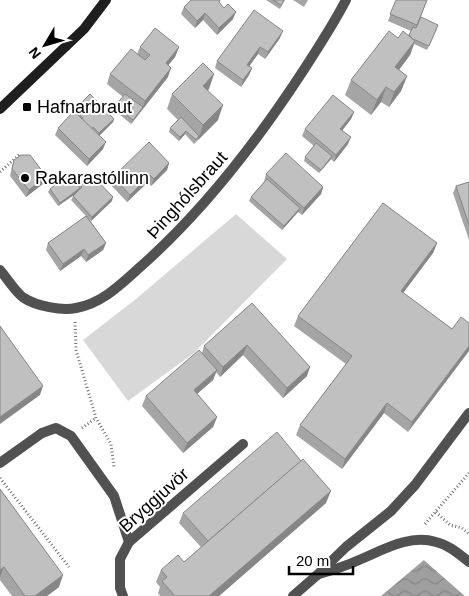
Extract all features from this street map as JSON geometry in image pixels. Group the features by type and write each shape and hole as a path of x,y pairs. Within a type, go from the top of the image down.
{"street":[{"path":"0,110 84,29 106,0"},
{"name":"Þinghólsbraut","path":"0,270 24,298 50,308 74,309 96,302 107,296 154,255 209,197 245,154 335,22 346,0"},
{"path":"292,596 346,547 398,504 416,485 469,413"},
{"path":"0,463 42,433 56,428 71,436 114,496 129,542"},
{"name":"Bryggjuvör","path":"123,596 120,588 120,559 129,542 242,444"},
{"path":"316,576 407,541 437,542 453,550 469,562"}],"path":[{"path":"0,172 20,154"},
{"path":"74,309 76,350 96,418 111,444 114,496"},
{"path":"407,541 436,512 469,473"},
{"path":"0,478 69,567"},
{"path":"436,512 450,525 462,528 469,534"}],"shaded area":[{"path":"236,214 287,259 194,353 128,401 83,340 136,299"}],"water":[{"path":"424,560 465,596 381,596"}],"pier":[{"path":"426,558 468,596 465,596 424,560"}],"building":[{"path":"191,0 220,0 219,2 224,8 228,4 236,12 219,28 205,13 197,21 184,7"},
{"path":"273,0 284,0 281,5"},
{"path":"396,0 427,0 417,25 390,14"},
{"path":"254,10 283,31 268,52 260,47 247,65 252,68 243,80 217,61"},
{"path":"421,17 438,25 429,46 413,39 409,35 413,27 416,28"},
{"path":"155,28 179,47 166,63 171,68 145,101 110,74 131,49 145,60 150,55 140,47"},
{"path":"389,31 398,38 403,31 415,41 395,67 407,76 394,92 386,87 377,100 351,80"},
{"path":"203,63 214,74 203,86 223,105 203,125 172,94"},
{"path":"90,94 114,119 99,133 82,119 75,109"},
{"path":"125,94 143,107 133,120 115,106"},
{"path":"333,95 354,112 340,129 351,137 336,155 305,129"},
{"path":"74,111 106,142 89,159 58,128"},
{"path":"181,117 199,136 196,140 186,131 180,137 170,128"},
{"path":"149,142 169,163 154,179 150,175 130,195 113,177"},
{"path":"316,143 332,156 321,170 305,157"},
{"path":"286,153 323,187 304,208 266,174"},
{"path":"21,155 30,155 46,176 29,190 12,169 14,160"},
{"path":"90,173 113,197 92,217 73,196 82,187 79,184"},
{"path":"69,174 80,188 60,203 50,189"},
{"path":"267,179 300,208 284,226 251,197"},
{"path":"469,182 469,225 456,186"},
{"path":"383,203 437,243 401,291 452,329 461,317 469,323 469,346 412,422 387,403 345,459 300,425 352,356 298,316"},
{"path":"86,216 106,243 88,255 84,249 63,264 48,243"},
{"path":"252,303 310,367 287,388 247,345 223,367 204,346"},
{"path":"0,326 43,386 0,417"},
{"path":"199,350 217,370 194,390 217,417 187,443 146,396"},
{"path":"277,432 301,461 208,541 183,513"},
{"path":"303,459 331,491 209,596 175,596 162,581 167,577 161,570 178,555 184,562"},
{"path":"0,489 63,575 35,596 25,596 4,567 0,570"}],"place":[{"name":"Hafnarbraut","path":"27,107"},
{"name":"Rakarastóllinn","path":"25,178"}]}
